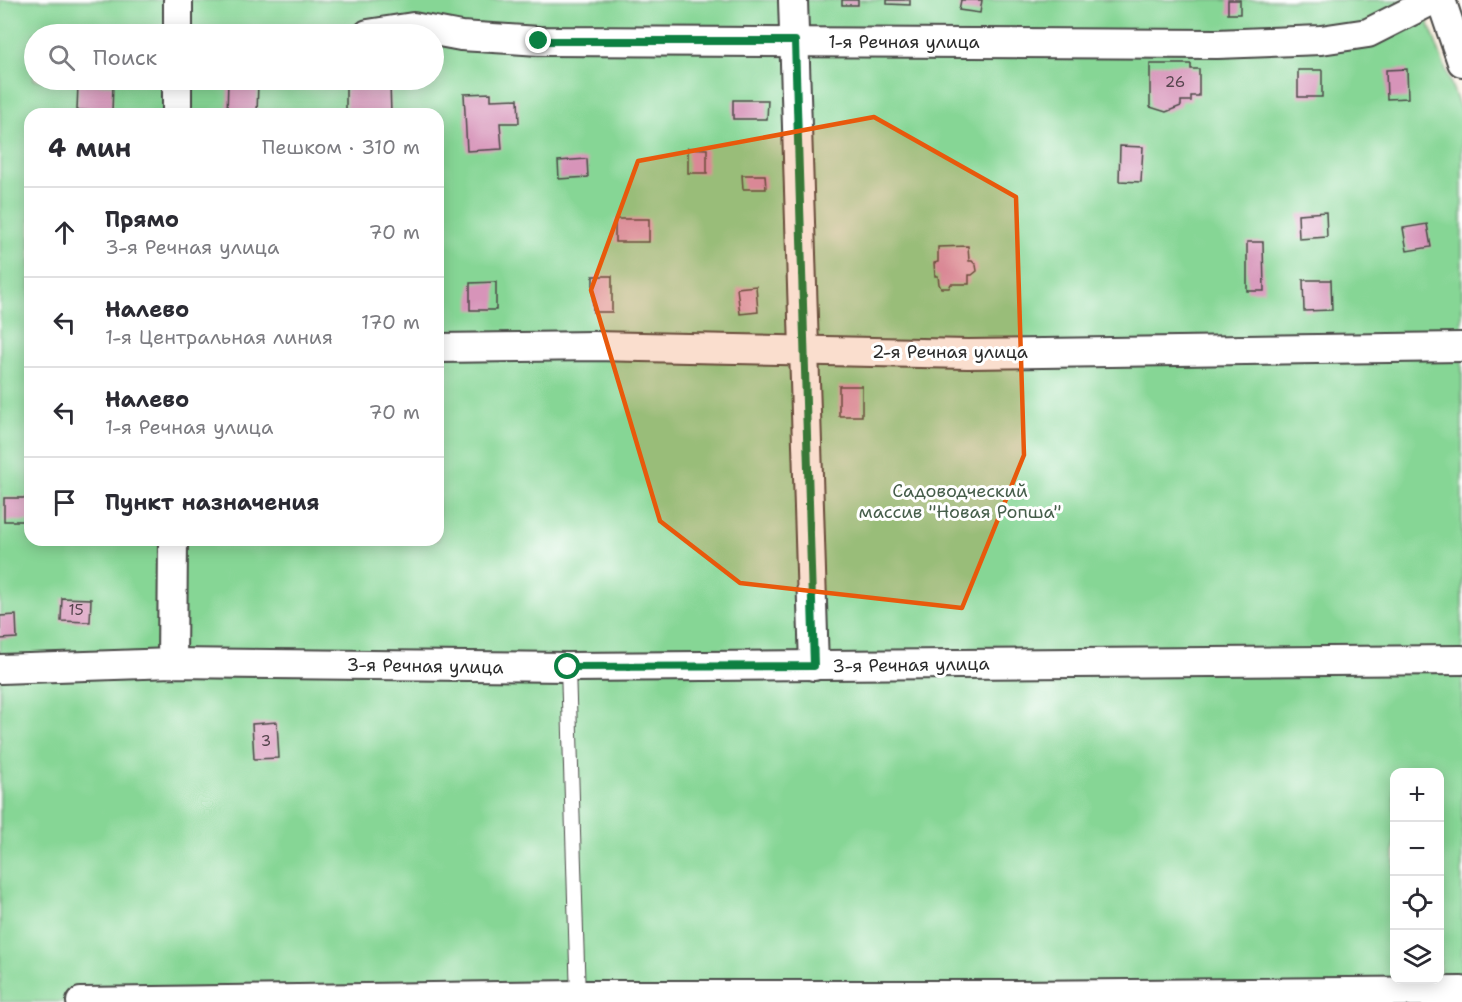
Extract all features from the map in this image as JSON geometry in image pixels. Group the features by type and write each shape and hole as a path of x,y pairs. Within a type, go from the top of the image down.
{"street":[{"path":"178,0 178,24"},
{"path":"793,0 814,666"},
{"name":"1-я Речная улица","path":"444,33 539,41 1217,44 1322,40 1368,33 1432,0"},
{"path":"1441,0 1462,62"},
{"path":"177,90 177,108"},
{"name":"2-я Речная улица","path":"444,348 594,346 968,354 1462,347"},
{"path":"172,663 173,546"},
{"name":"3-я Речная улица","path":"0,669 172,663 568,667 1462,660"},
{"path":"81,1002 1462,991"}],"lane":[{"path":"568,667 578,999"}],"highlighted area":[{"path":"874,117 1016,197 1024,455 962,608 740,583 660,521 591,290 638,161"}],"green space":[{"name":"Садоводческий массив \"Новая Ропша\"","path":"0,0 1421,0 1462,114 1462,1002 0,1002"}],"building":[{"path":"842,0 858,0 858,5 842,5"},
{"path":"887,0 910,0 910,5 887,4"},
{"path":"961,0 982,0 980,13 959,10"},
{"path":"1228,0 1240,0 1240,14 1228,14"},
{"path":"1150,64 1191,64 1191,69 1199,69 1199,96 1191,96 1191,101 1181,101 1181,106 1166,112 1150,107"},
{"path":"1407,69 1408,98 1387,99 1386,70"},
{"path":"1298,70 1322,70 1322,97 1298,97"},
{"path":"78,90 113,90 112,108 77,108"},
{"path":"228,90 258,90 257,108 227,108"},
{"path":"346,90 390,90 391,108 346,108"},
{"path":"491,93 491,100 518,99 519,123 500,123 502,149 467,151 464,94"},
{"path":"733,100 768,100 767,119 733,119"},
{"path":"1120,146 1143,147 1141,182 1119,181"},
{"path":"688,148 707,149 707,173 688,173"},
{"path":"587,159 588,177 559,179 558,161"},
{"path":"742,175 765,175 766,189 743,189"},
{"path":"1326,212 1327,237 1299,239 1298,214"},
{"path":"615,219 649,219 649,242 615,242"},
{"path":"1427,224 1431,247 1407,251 1403,228"},
{"path":"1247,242 1263,242 1264,291 1247,291"},
{"path":"968,246 969,261 976,265 977,271 969,275 969,284 951,284 949,288 941,288 938,276 935,276 934,263 938,262 938,247"},
{"path":"593,276 612,276 612,312 593,312"},
{"path":"1303,280 1331,280 1332,310 1304,311"},
{"path":"496,282 496,310 470,310 470,283"},
{"path":"756,286 758,312 740,314 737,288"},
{"path":"839,386 862,386 862,416 839,416"},
{"path":"4,498 24,498 24,521 4,521"},
{"path":"62,598 91,599 90,622 61,621"},
{"path":"16,615 17,638 0,639 0,616"},
{"path":"277,722 279,758 254,759 252,724"}],"route":[{"path":"539,41 795,41 814,666 568,667"}]}
